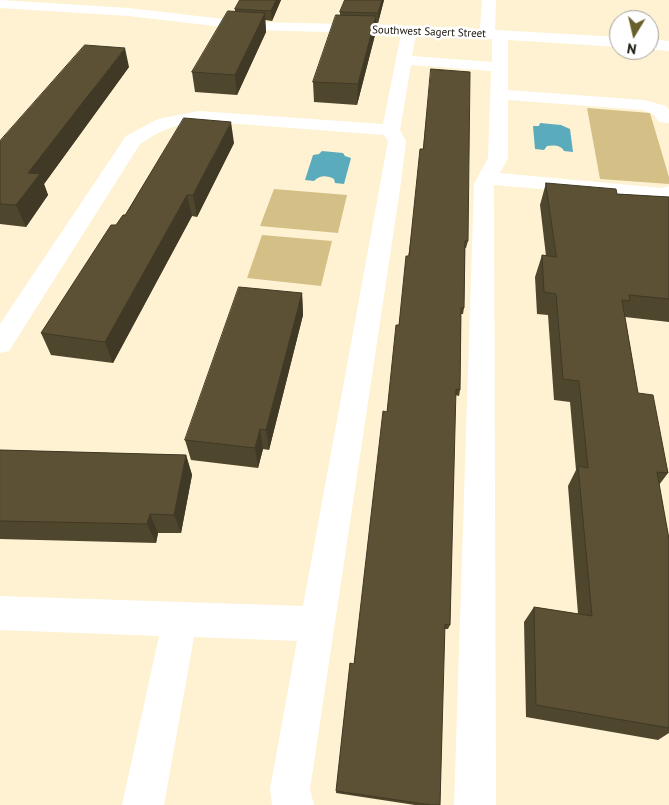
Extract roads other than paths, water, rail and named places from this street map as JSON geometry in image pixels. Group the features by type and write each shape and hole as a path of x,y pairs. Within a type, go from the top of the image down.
{"street":[{"path":"148,14 160,0"},
{"path":"475,805 484,184 498,158 499,67 489,0"},
{"name":"Southwest Sagert Street","path":"1,5 148,14 219,23 273,27 409,30 609,41"},
{"path":"293,805 290,789 365,328 392,182 397,141 391,130 409,30"},
{"path":"403,60 499,67"},
{"path":"499,94 644,105 660,110 668,122"},
{"path":"0,344 133,140 151,127 176,118 199,116 391,130"},
{"path":"487,178 664,194 669,192"},
{"path":"0,613 318,624"},
{"path":"143,805 180,619"}],"water":[{"path":"540,123 561,125 570,129 573,152 564,151 555,146 547,146 544,150 535,149 533,126 539,126"},
{"path":"322,151 343,153 351,158 344,184 335,183 334,179 326,176 314,181 305,180 313,155 319,154"}]}
